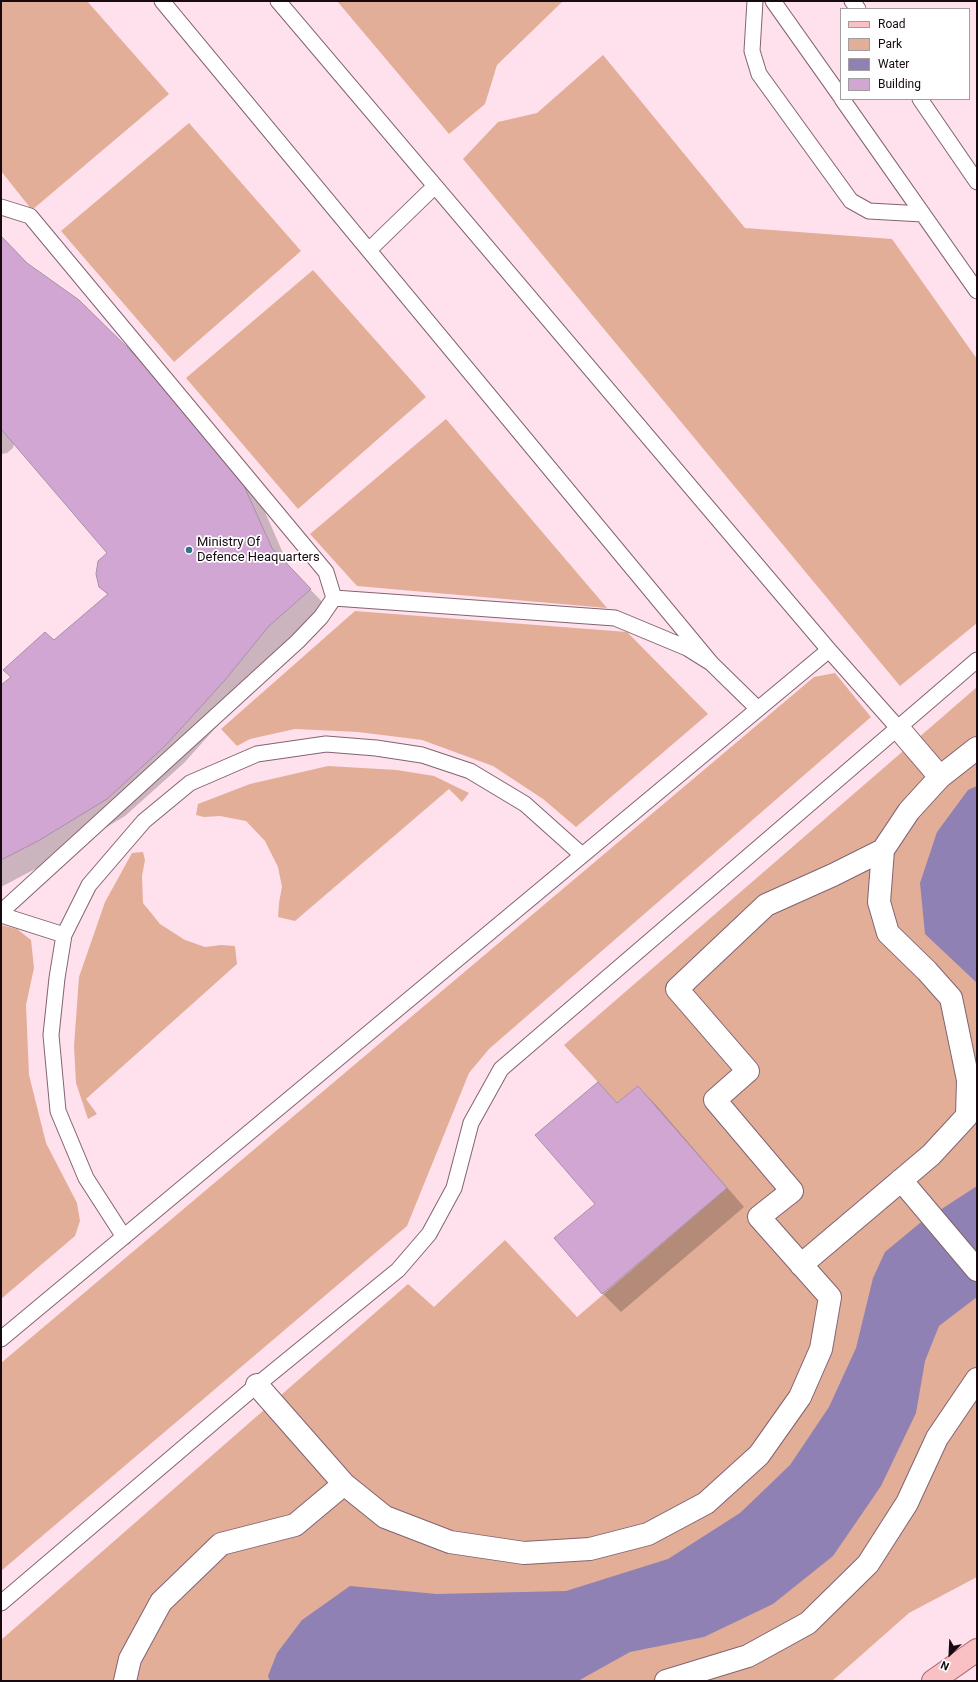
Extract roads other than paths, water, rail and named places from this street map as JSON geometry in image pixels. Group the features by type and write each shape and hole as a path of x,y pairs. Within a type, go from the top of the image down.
{"main road":[{"path":"933,1681 977,1650"}],"street":[{"path":"899,729 940,777"},
{"path":"801,1265 931,1155 966,1116 968,1080 951,998 927,971 888,933 879,902 883,850 909,811 940,777 977,748"},
{"path":"257,1385 344,1484 384,1517 450,1542 524,1553 590,1549 648,1534 706,1503 759,1455 800,1397 821,1349 830,1297 759,1218 792,1191 715,1100 748,1071 677,989 766,905 833,875 883,850"},
{"path":"901,1180 977,1270"},
{"path":"666,1681 748,1656 808,1623 868,1564 907,1503 937,1438 977,1379"},
{"path":"125,1681 130,1659 161,1602 221,1544 295,1525 344,1484"}],"lane":[{"path":"162,1 711,663 758,709"},
{"path":"278,1 829,650 899,729"},
{"path":"755,1 752,51 759,74 851,201 869,211 923,214"},
{"path":"774,1 840,95"},
{"path":"843,100 977,291"},
{"path":"921,100 977,182"},
{"path":"369,250 435,186"},
{"path":"1,207 30,216 326,572 334,598 322,617 298,641 1,912"},
{"path":"334,598 615,618 687,648 711,663"},
{"path":"1,1339 829,650"},
{"path":"1,1603 257,1385 398,1270 429,1234 454,1188 471,1123 501,1069 899,729 977,660"},
{"path":"124,1237 86,1178 58,1111 51,1034 56,978 64,935 89,885 144,821 190,783 257,754 326,744 376,748 422,755 470,771 525,804 582,855"},
{"path":"1,915 64,935"}],"water":[{"path":"977,786 977,983 925,934 920,883 937,832 968,790"},
{"path":"977,1186 977,1297 939,1326 925,1361 916,1413 881,1486 833,1556 773,1604 704,1637 630,1652 578,1681 270,1681 268,1676 277,1653 302,1620 350,1586 437,1594 566,1591 668,1559 740,1513 790,1465 829,1407 856,1348 873,1278 885,1252 920,1223"}],"place":[{"name":"Ministry Of Defence Heaquarters","path":"189,550"}]}
